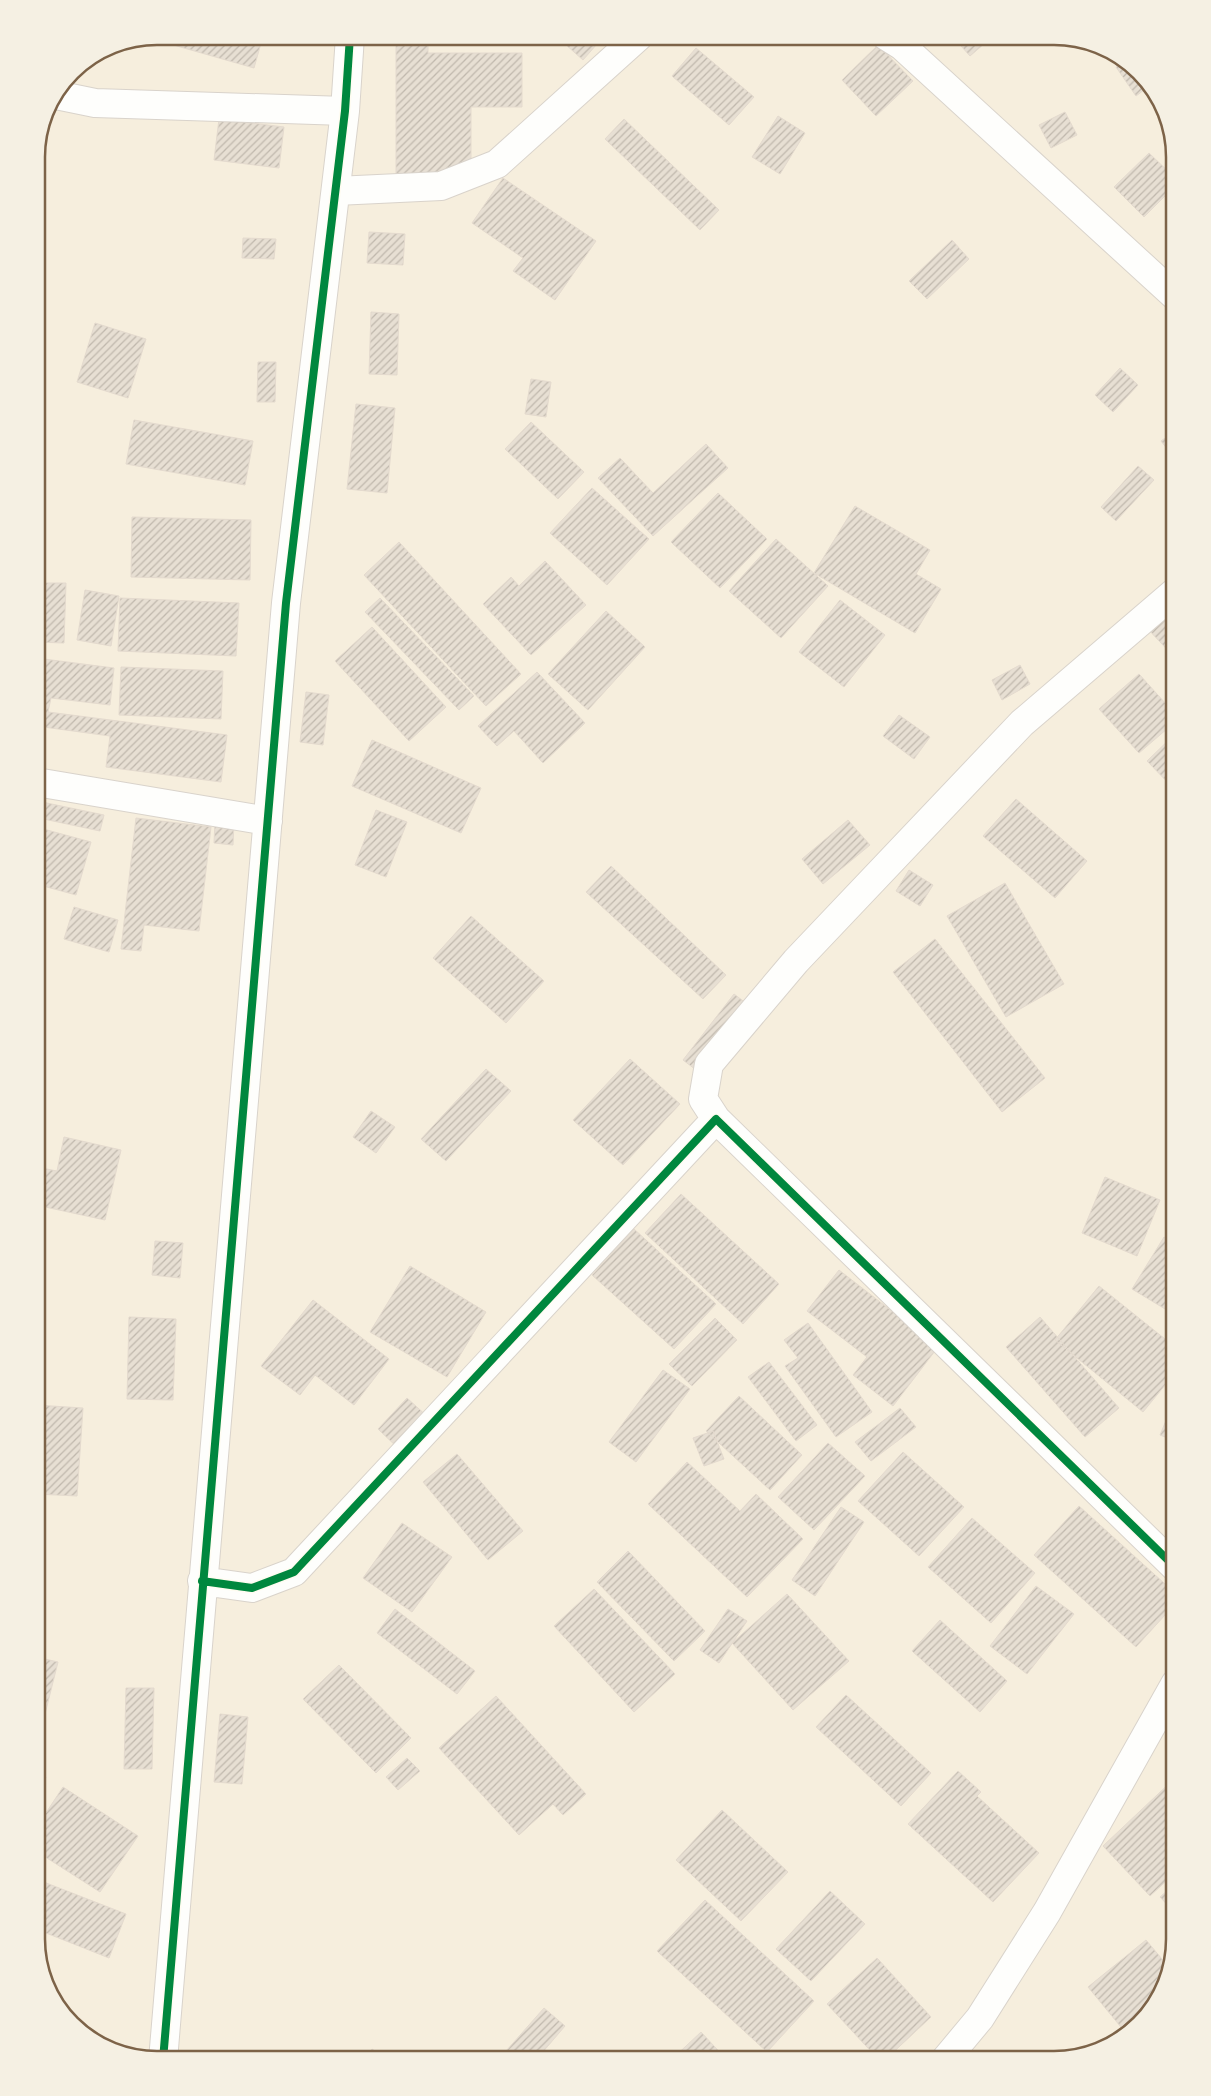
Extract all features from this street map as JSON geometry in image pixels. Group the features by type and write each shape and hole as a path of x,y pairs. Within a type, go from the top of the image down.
{"street":[{"path":"165,2051 202,1581 286,602 336,191 345,111 349,45"},
{"path":"336,191 441,186 497,164 629,45"},
{"path":"900,45 1166,288"},
{"path":"63,96 95,103 345,111"},
{"path":"1166,600 1022,723 796,961 708,1064 703,1099 716,1119 1166,1557"},
{"path":"45,783 268,820"},
{"path":"202,1581 252,1588 294,1572 716,1119"},
{"path":"952,2051 980,2018 1047,1912 1166,1700"}],"shaded area":[{"path":"1061,45 1090,51 1116,64 1138,83 1157,114 1165,142 1166,157 1166,1939 1160,1975 1147,2001 1128,2023 1103,2039 1083,2047 1054,2051 150,2051 121,2045 95,2032 73,2013 57,1988 47,1961 45,1939 45,150 54,114 73,83 101,60 121,51 142,46"}],"building":[{"path":"174,45 260,45 254,68"},
{"path":"396,45 428,45 428,53 522,53 522,107 471,107 471,175 396,175"},
{"path":"566,45 596,45 583,60"},
{"path":"878,45 913,81 876,116 842,80"},
{"path":"960,45 983,45 970,56"},
{"path":"696,48 754,97 729,125 672,76"},
{"path":"1118,66 1128,73 1144,90 1136,96 1116,67"},
{"path":"1065,112 1077,135 1051,148 1039,125"},
{"path":"778,116 805,133 780,174 752,157"},
{"path":"219,119 284,127 279,168 214,160"},
{"path":"624,119 719,210 700,230 605,139"},
{"path":"1149,153 1166,169 1166,195 1144,217 1114,187"},
{"path":"503,178 596,241 555,300 513,271 523,258 472,223"},
{"path":"369,232 405,234 403,265 367,263"},
{"path":"243,238 276,239 274,259 242,258"},
{"path":"952,240 969,259 927,299 909,281"},
{"path":"371,312 399,314 397,375 369,374"},
{"path":"95,323 146,339 128,398 77,382"},
{"path":"258,362 276,362 275,402 257,402"},
{"path":"1120,368 1138,385 1113,412 1095,395"},
{"path":"531,379 551,382 546,417 525,414"},
{"path":"356,404 395,408 387,493 347,489"},
{"path":"134,420 253,441 245,485 126,464"},
{"path":"531,422 584,472 558,499 505,449"},
{"path":"1166,437 1166,447 1161,441"},
{"path":"706,444 728,468 653,536 598,478 620,458 653,493"},
{"path":"1138,466 1154,480 1116,521 1101,507"},
{"path":"592,488 649,539 607,585 550,533"},
{"path":"718,493 767,539 720,588 671,542"},
{"path":"855,506 930,550 916,574 941,589 915,633 814,573"},
{"path":"132,517 251,520 250,580 131,577"},
{"path":"776,539 828,586 781,638 729,591"},
{"path":"399,542 521,674 486,706 364,575"},
{"path":"545,561 586,605 531,655 483,604 511,577 519,586"},
{"path":"45,583 66,583 64,643 45,642"},
{"path":"85,590 119,596 111,646 77,640"},
{"path":"120,598 239,603 236,656 118,651"},
{"path":"380,598 474,696 459,710 365,612"},
{"path":"840,600 885,635 844,687 799,652"},
{"path":"606,611 645,647 588,710 548,674"},
{"path":"1166,611 1166,648 1147,628"},
{"path":"372,627 446,707 409,741 335,661"},
{"path":"45,659 114,668 110,705 51,698 48,712 227,735 221,782 106,767 110,736 45,727"},
{"path":"1020,665 1030,684 1002,700 992,680"},
{"path":"121,667 223,671 221,719 119,715"},
{"path":"537,672 585,723 543,763 514,731 497,746 478,726"},
{"path":"1139,674 1166,704 1166,730 1139,753 1099,709"},
{"path":"306,692 329,695 323,745 300,742"},
{"path":"899,715 930,737 914,759 883,736"},
{"path":"372,740 481,788 461,833 352,786"},
{"path":"1166,743 1166,781 1147,761"},
{"path":"1016,799 1087,861 1055,898 983,836"},
{"path":"45,803 104,815 100,831 45,819"},
{"path":"376,810 407,822 386,877 355,865"},
{"path":"136,818 211,827 199,931 144,925 141,951 121,949"},
{"path":"848,820 870,845 823,884 802,859"},
{"path":"215,821 234,821 233,845 214,843"},
{"path":"45,829 91,842 76,895 45,886"},
{"path":"611,866 726,975 703,999 586,892"},
{"path":"909,870 933,885 920,906 896,891"},
{"path":"1005,883 1064,984 1006,1017 947,916"},
{"path":"74,907 118,920 109,952 64,939"},
{"path":"471,916 544,981 506,1023 433,958"},
{"path":"935,939 1045,1078 1002,1112 893,972"},
{"path":"734,994 759,1013 708,1079 683,1060"},
{"path":"630,1059 680,1104 623,1165 573,1120"},
{"path":"486,1069 511,1091 446,1161 421,1139"},
{"path":"371,1111 395,1127 376,1153 353,1137"},
{"path":"64,1137 121,1150 105,1220 45,1207 45,1169 57,1171"},
{"path":"1105,1177 1160,1200 1137,1256 1082,1233"},
{"path":"681,1194 779,1284 743,1324 645,1233"},
{"path":"634,1229 716,1304 674,1349 592,1275"},
{"path":"1164,1237 1166,1238 1166,1310 1132,1289"},
{"path":"155,1241 183,1243 180,1278 152,1275"},
{"path":"410,1266 486,1312 447,1377 370,1332"},
{"path":"839,1270 938,1347 893,1406 853,1375 867,1357 807,1311"},
{"path":"1099,1286 1166,1340 1166,1384 1143,1412 1055,1340"},
{"path":"313,1300 389,1359 354,1405 315,1375 300,1395 261,1366"},
{"path":"129,1317 176,1319 173,1400 127,1399"},
{"path":"1040,1317 1119,1408 1085,1437 1006,1347"},
{"path":"715,1318 737,1340 692,1386 669,1364"},
{"path":"808,1323 872,1412 836,1437 785,1366 798,1358 784,1340"},
{"path":"769,1362 817,1425 796,1441 748,1377"},
{"path":"663,1370 690,1389 636,1462 609,1442"},
{"path":"739,1396 802,1455 770,1490 706,1431"},
{"path":"407,1398 429,1418 399,1449 378,1429"},
{"path":"45,1406 83,1408 77,1496 45,1494"},
{"path":"900,1408 916,1427 871,1461 855,1442"},
{"path":"1166,1421 1166,1437 1160,1435"},
{"path":"713,1431 724,1459 704,1466 693,1438"},
{"path":"828,1443 865,1476 814,1530 778,1497"},
{"path":"903,1452 964,1507 919,1556 858,1501"},
{"path":"457,1454 523,1531 488,1560 423,1482"},
{"path":"687,1462 740,1511 756,1494 803,1539 747,1597 648,1504"},
{"path":"1079,1506 1166,1585 1166,1614 1136,1647 1034,1555"},
{"path":"841,1507 864,1522 815,1596 792,1580"},
{"path":"972,1518 1035,1573 991,1623 928,1567"},
{"path":"402,1523 452,1557 412,1612 363,1578"},
{"path":"628,1551 705,1631 674,1661 597,1582"},
{"path":"1036,1586 1074,1614 1027,1674 990,1646"},
{"path":"594,1589 675,1674 634,1712 554,1626"},
{"path":"787,1594 849,1661 793,1710 732,1643"},
{"path":"395,1609 475,1671 457,1694 377,1633"},
{"path":"728,1609 747,1621 719,1663 700,1650"},
{"path":"940,1620 1007,1681 980,1712 912,1651"},
{"path":"45,1659 58,1662 45,1714"},
{"path":"339,1665 411,1738 376,1773 303,1699"},
{"path":"126,1688 154,1688 152,1769 124,1769"},
{"path":"846,1695 931,1773 901,1806 816,1727"},
{"path":"496,1696 586,1794 563,1815 553,1804 519,1835 439,1748"},
{"path":"220,1714 248,1717 242,1784 214,1782"},
{"path":"407,1758 420,1771 398,1790 386,1777"},
{"path":"958,1771 981,1792 977,1796 1039,1853 993,1902 908,1824"},
{"path":"1166,1786 1166,1881 1150,1896 1103,1846"},
{"path":"63,1787 138,1836 100,1892 45,1857 45,1814"},
{"path":"722,1810 788,1872 741,1921 676,1860"},
{"path":"45,1882 126,1914 109,1958 45,1933"},
{"path":"830,1891 865,1924 811,1981 776,1949"},
{"path":"1166,1892 1166,1903 1160,1897"},
{"path":"705,1900 814,2001 766,2051 657,1951"},
{"path":"1146,1940 1164,1961 1160,1975 1147,2001 1138,2013 1122,2028 1088,1987"},
{"path":"877,1958 931,2017 895,2051 871,2051 827,2004"},
{"path":"544,2008 565,2026 544,2051 506,2051"},
{"path":"701,2032 719,2051 681,2051"}],"cycle path":[{"path":"164,2051 286,603 345,111 349,45"},
{"path":"202,1581 252,1588 294,1572 716,1119 1166,1558"}]}
